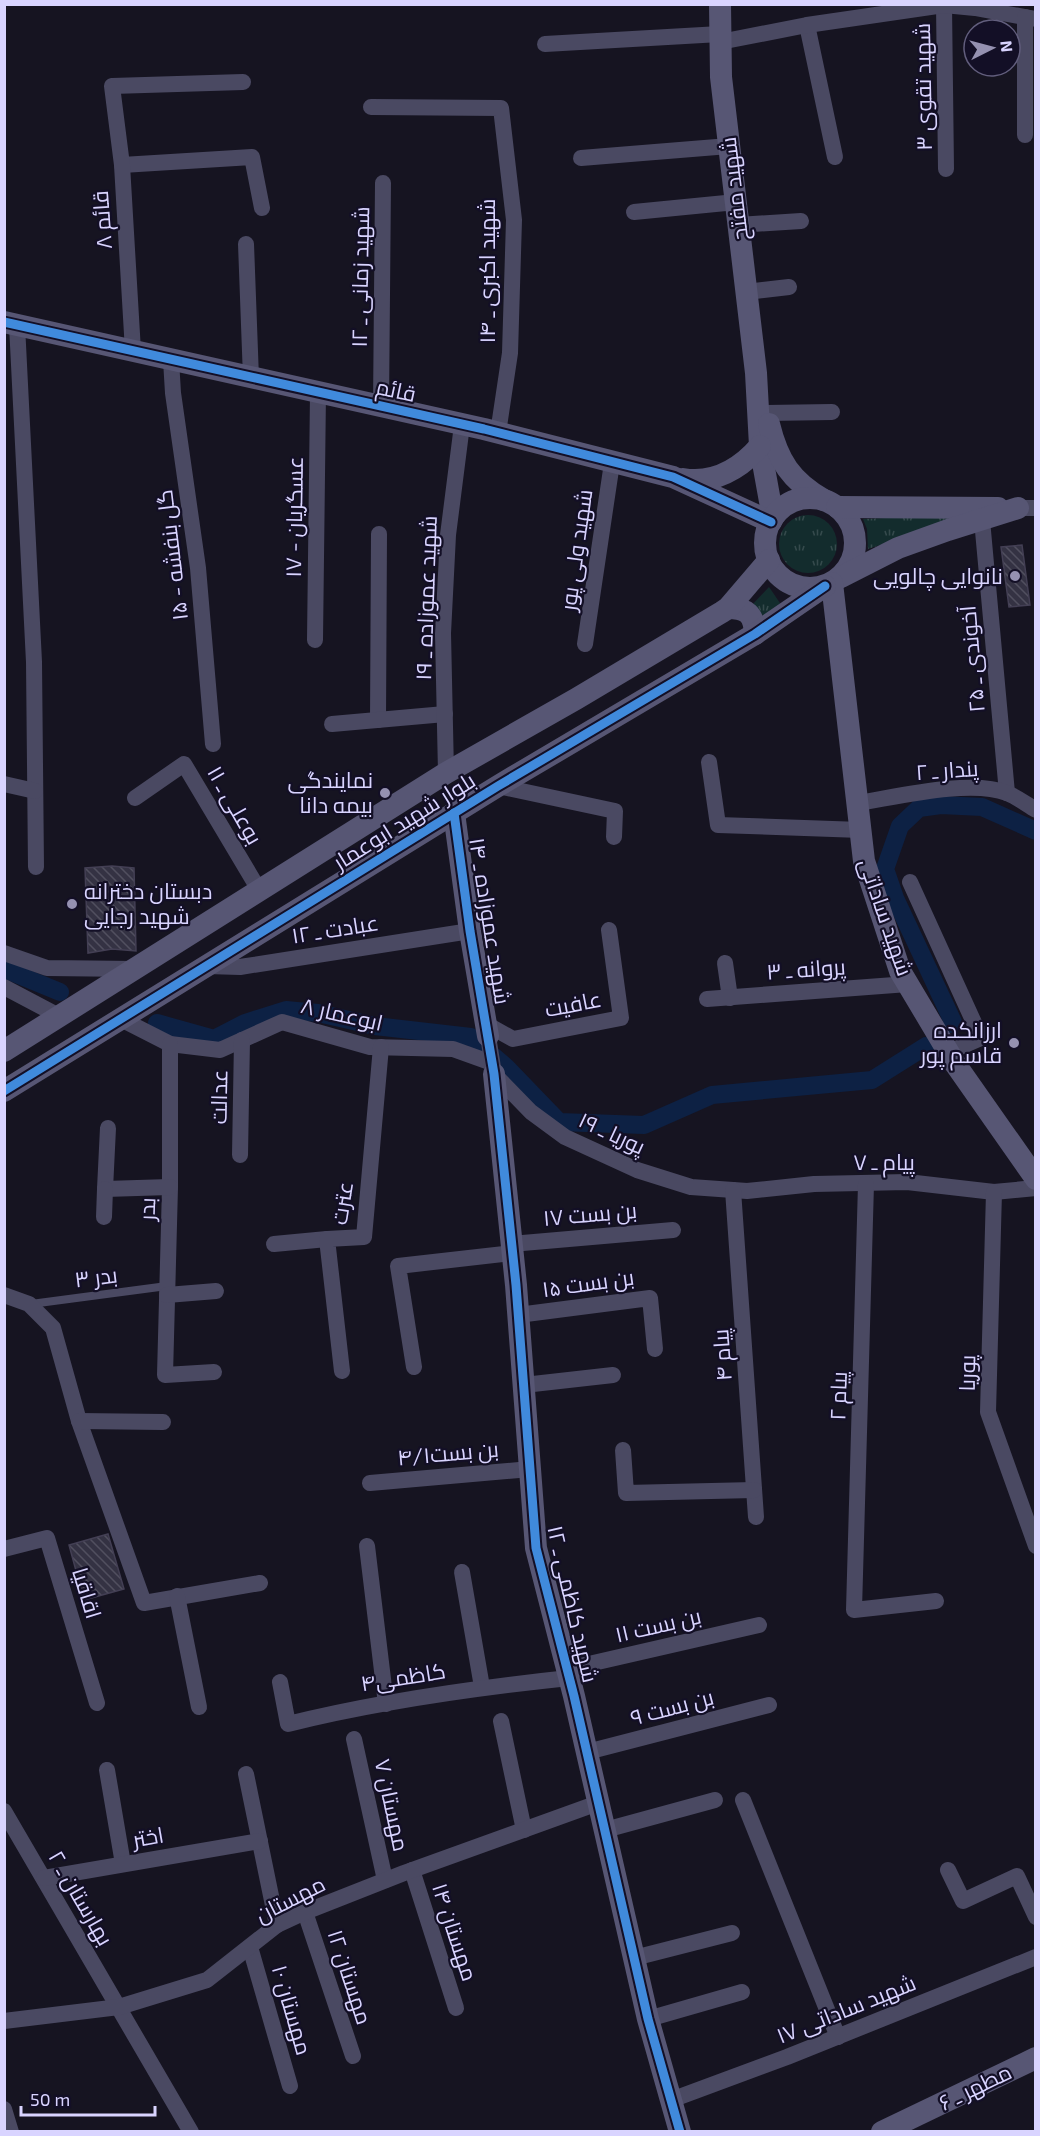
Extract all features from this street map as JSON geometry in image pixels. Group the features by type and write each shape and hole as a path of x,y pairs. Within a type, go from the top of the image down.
{"street":[{"name":"شهید مفتح","path":"720,4 721,77 756,373"},
{"path":"545,44 720,38 944,5 975,6 1030,18 1025,135"},
{"name":"شهید تقوی ۳","path":"944,5 946,169"},
{"path":"807,25 835,157"},
{"name":"قائم ۸","path":"133,351 122,165 112,86 243,82"},
{"name":"شهید اکبری ـ ۱۴","path":"371,107 501,108 514,220 510,353 498,433"},
{"path":"581,158 729,146"},
{"path":"122,165 252,157 262,208"},
{"name":"شهید زمانی ـ ۱۲","path":"381,407 383,183"},
{"path":"634,212 736,202"},
{"path":"738,225 801,220"},
{"path":"246,244 251,378"},
{"path":"746,292 789,287"},
{"path":"11,324 34,662 36,867"},
{"name":"قائم","path":"11,324 498,433 673,477 772,520"},
{"name":"گل بنفشه - ۱۵","path":"171,360 173,393 198,568 213,744"},
{"path":"756,373 773,442 781,461 794,478 847,516 853,529 855,543 853,557 847,569 832,583"},
{"path":"756,373 760,446 772,520"},
{"name":"عسگریان - ۱۷","path":"315,640 318,393"},
{"path":"766,413 832,412"},
{"name":"شهید عموزاده ـ ۱۹","path":"446,773 442,633 447,546 462,425"},
{"path":"673,477 689,480 722,475 750,458 760,446"},
{"name":"شهید ولی پور","path":"585,644 612,463"},
{"path":"810,498 830,503 1027,508 948,530 898,548 832,583 812,588 786,581 768,560 767,531 772,520 783,508 795,501 810,498"},
{"name":"آخوندی ـ ۲۵","path":"982,520 1007,793"},
{"path":"378,720 379,534"},
{"name":"بلوار شهید ابوعمار","path":"4,1051 446,773 728,608 768,560"},
{"name":"بلوار شهید ابوعمار","path":"4,1091 498,786 755,634 832,583"},
{"name":"شهید ساداتی","path":"832,583 864,861 900,971 949,1052 1035,1179"},
{"path":"728,608 739,608 749,613 755,622 755,634"},
{"path":"332,724 445,714"},
{"path":"709,762 718,825 861,830"},
{"name":"بوعلی ـ ۱۱","path":"135,798 184,764 259,891"},
{"path":"4,784 35,791"},
{"path":"498,786 615,811 614,837"},
{"name":"پندار ـ ۲","path":"858,802 952,788 1007,793 1035,810"},
{"name":"شهید عموزاده ـ ۱۴","path":"454,813 470,931 487,1030"},
{"path":"910,882 981,1038 949,1052"},
{"name":"عافیت","path":"487,1030 513,1039 621,1018 609,930"},
{"name":"عبادت ـ ۱۲","path":"206,966 240,967 470,931"},
{"path":"4,953 47,968 134,969"},
{"path":"725,963 730,998"},
{"name":"پروانه ـ ۳","path":"707,999 908,984"},
{"path":"4,987 59,1016"},
{"name":"ابوعمار ۸","path":"121,1019 170,1044 220,1050 282,1022 370,1047 453,1049 493,1068"},
{"path":"487,1030 493,1068"},
{"name":"عدالت","path":"240,1155 243,1040"},
{"name":"بدر","path":"170,1044 170,1187 165,1375 214,1372"},
{"name":"عترت","path":"342,1371 327,1239 364,1237 381,1047"},
{"name":"پوریا ـ ۱۹","path":"493,1068 531,1112 565,1137 637,1170 691,1187 733,1190"},
{"name":"شهید کاظمی ـ ۱۲","path":"493,1068 518,1316 536,1548 587,1752 648,2019 680,2132"},
{"path":"104,1217 108,1128"},
{"name":"پیام ـ ۷","path":"733,1190 747,1191 814,1184 907,1182 994,1192 1035,1188"},
{"name":"پیام ۲","path":"866,1184 854,1610 936,1601"},
{"path":"105,1189 170,1187"},
{"name":"پیام ۴","path":"733,1190 756,1517"},
{"name":"پوریا","path":"994,1192 988,1412 1035,1546"},
{"name":"بن بست ۱۷","path":"414,1367 398,1266 511,1249 673,1230"},
{"path":"274,1244 327,1239"},
{"path":"167,1291 216,1291"},
{"path":"4,1295 30,1304 53,1328 79,1420 144,1603 260,1583"},
{"name":"بن بست ۱۵","path":"518,1316 650,1298 655,1349"},
{"path":"524,1385 613,1375"},
{"path":"79,1420 163,1422"},
{"path":"623,1450 626,1493 754,1490"},
{"name":"بن بست۴/۱","path":"370,1483 530,1469"},
{"name":"اقاقیا","path":"4,1549 47,1539 97,1703"},
{"path":"367,1546 386,1704"},
{"path":"462,1572 482,1687"},
{"path":"177,1596 199,1707"},
{"name":"بن بست ۱۱","path":"568,1673 759,1625"},
{"name":"کاظمی۴","path":"280,1682 288,1724 351,1709 568,1673"},
{"name":"بن بست ۹","path":"587,1752 769,1705"},
{"path":"501,1722 524,1830"},
{"name":"مهستان ۷","path":"354,1739 385,1880"},
{"path":"107,1770 123,1864"},
{"path":"246,1774 277,1925"},
{"path":"605,1830 715,1800"},
{"path":"743,1800 838,2037"},
{"name":"مهستان","path":"4,2021 119,2007 207,1980 277,1925 305,1912 385,1880 598,1803"},
{"name":"بهارستان ـ ۲","path":"4,1811 191,2132"},
{"name":"اختر","path":"44,1878 260,1841"},
{"name":"مهستان ۱۴","path":"412,1870 456,2008"},
{"path":"948,1870 963,1901 1017,1876 1035,1917"},
{"name":"مهستان ۱۲","path":"305,1912 353,2056"},
{"path":"634,1958 732,1933"},
{"name":"مهستان ۱۰","path":"250,1947 290,2086"},
{"name":"شهید ساداتی ۱۷","path":"671,2100 838,2037 1035,1957"},
{"path":"648,2019 742,1992"},
{"name":"مطهر ـ ۶","path":"882,2132 1035,2058"},
{"path":"4,2109 11,2132"}],"lane":[{"name":"بدر ۳","path":"30,1304 167,1291"}],"green space":[{"path":"973,514 868,549 867,529 863,519"},
{"path":"802,515 814,515 829,523 837,538 837,550 829,565 814,573 802,573 787,565 779,550 779,538 787,523"},
{"path":"769,587 782,606 765,618 752,605"}],"building":[{"name":"نانوایی چالویی","path":"1022,545 1030,605 1009,607 1001,547"},
{"path":"112,866 134,868 136,951 112,949 88,953 85,868"},
{"path":"108,1534 124,1589 84,1600 69,1545"}],"waterway":[{"path":"951,1024 953,1022 895,898 885,869 900,826 919,808 941,805 982,807 1036,831"},
{"path":"4,969 60,992"},
{"path":"157,1023 214,1039 245,1023 286,1010 318,1013 375,1026 471,1037 506,1067 559,1122 644,1125 712,1095 872,1080 926,1046"}],"cycle path":[{"path":"4,322 484,429 673,477 771,522"},
{"path":"4,1091 498,786 755,634 825,586"},
{"path":"454,813 470,931 494,1074 516,1285 536,1548 574,1696 648,2019 680,2132"}],"place":[{"name":"نانوایی چالویی","path":"1015,576"},
{"name":"نمایندگی بیمه دانا","path":"385,793"},
{"name":"دبستان دخترانه شهید رجایی","path":"72,904"},
{"name":"ارزانکده قاسم پور","path":"1014,1043"}]}
